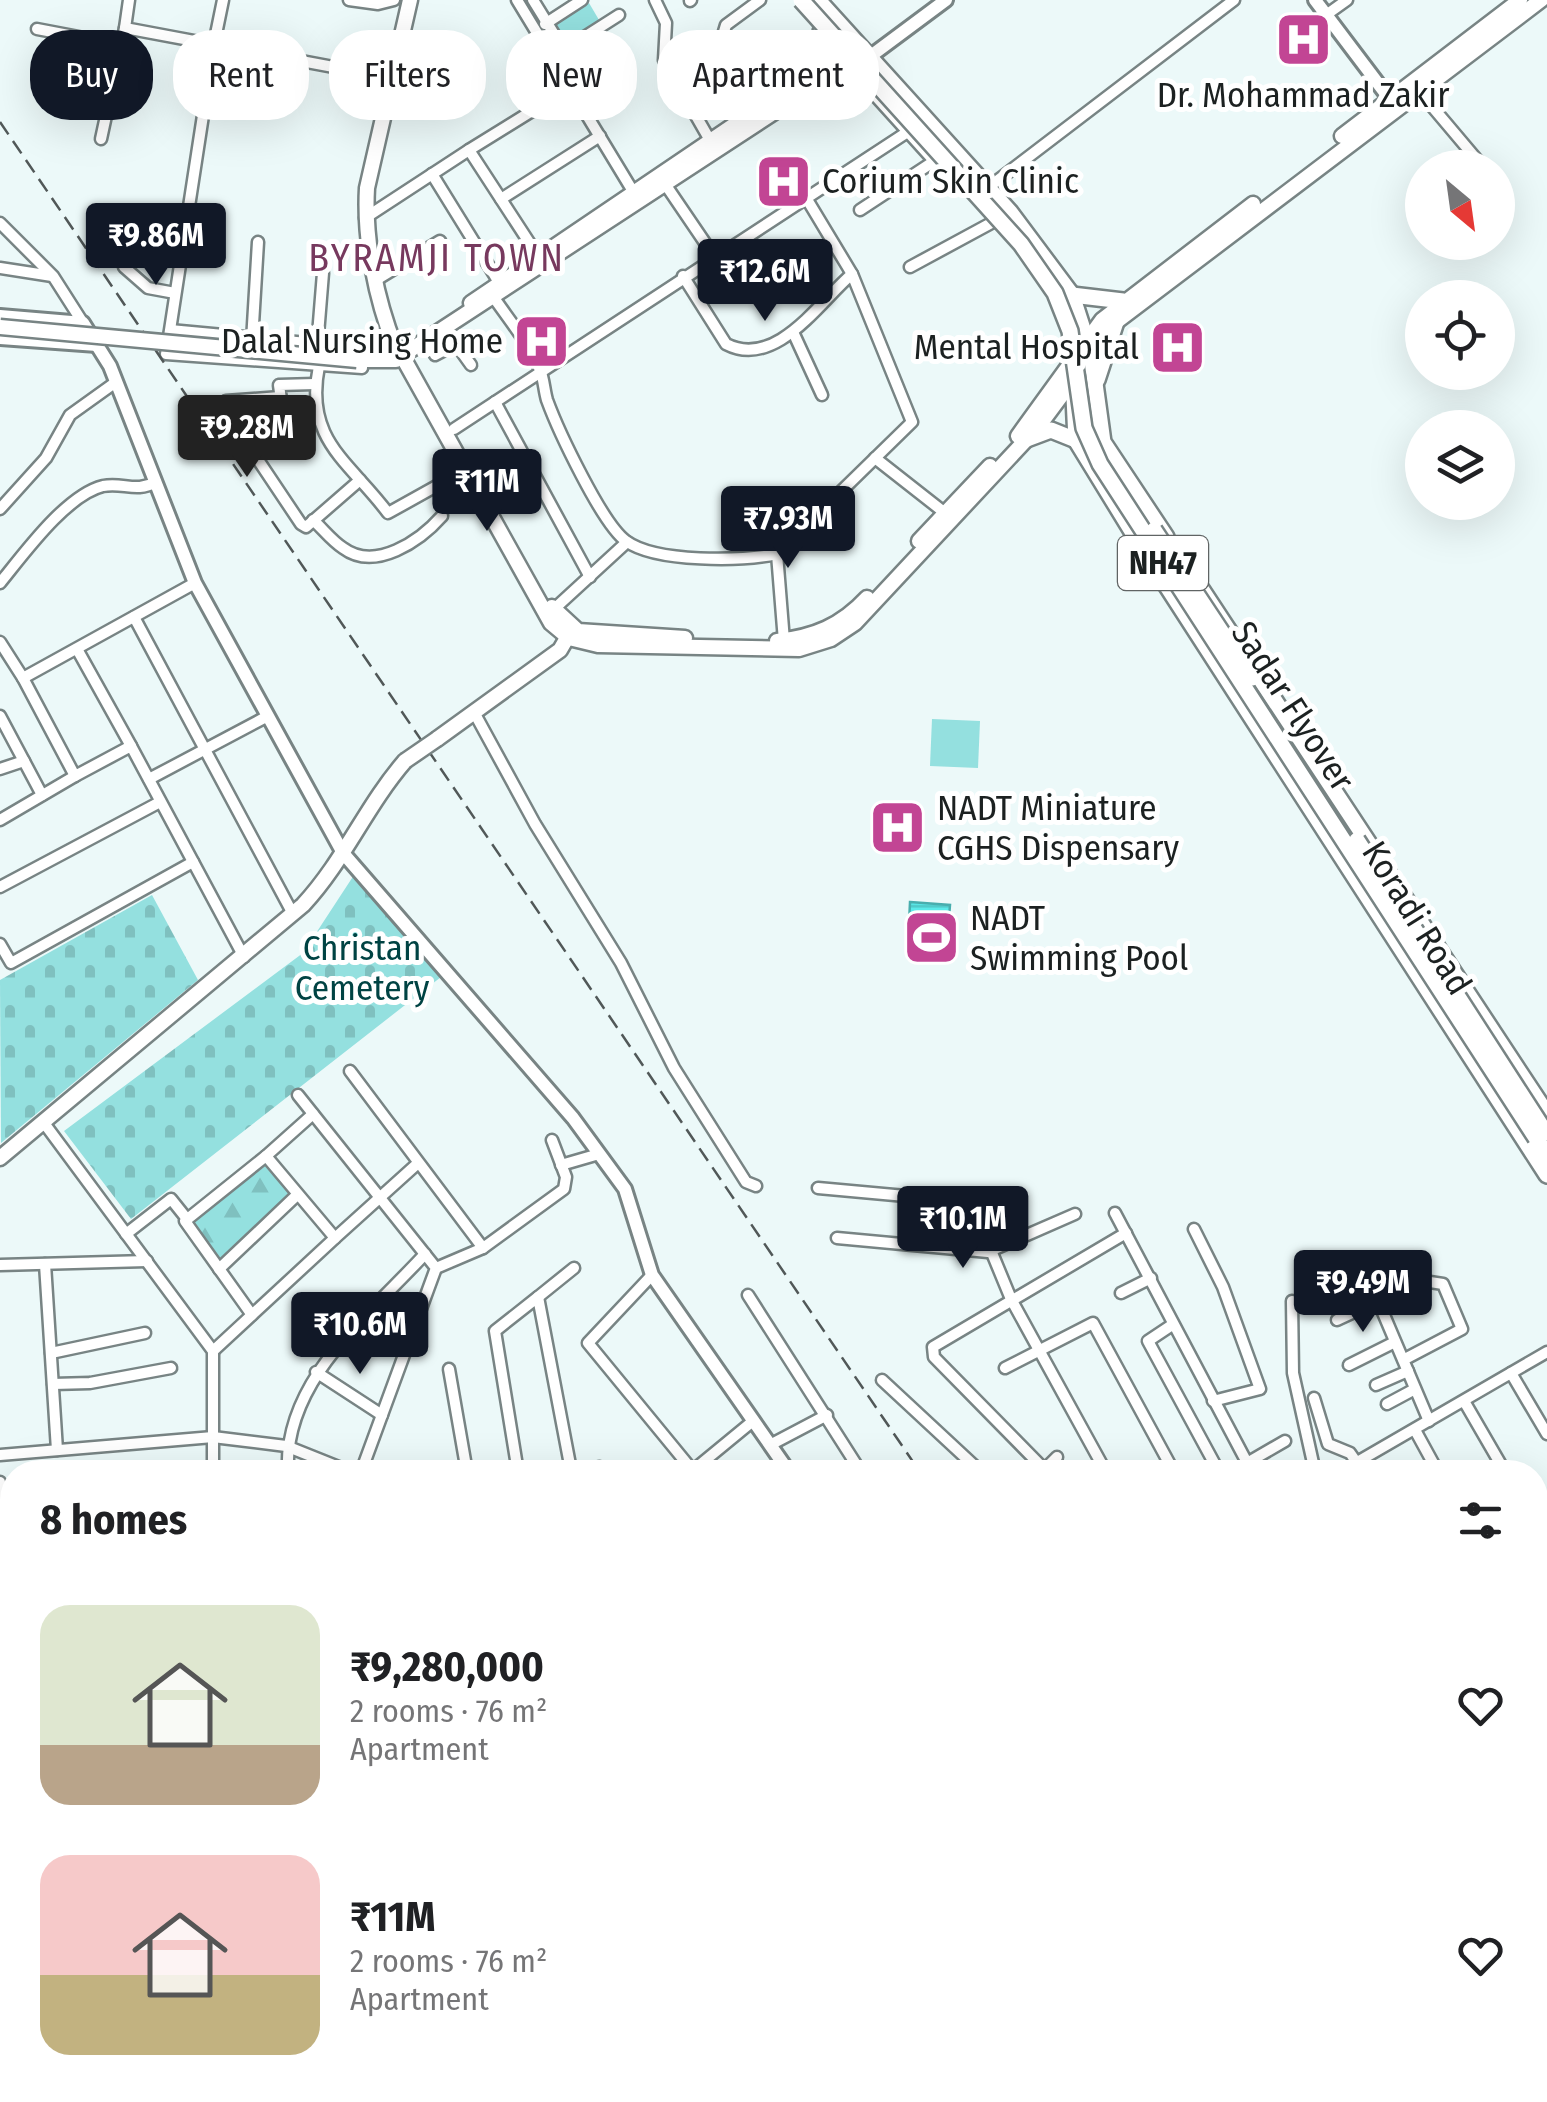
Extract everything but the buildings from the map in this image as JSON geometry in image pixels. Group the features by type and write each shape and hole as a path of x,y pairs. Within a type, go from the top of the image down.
{"main road":[{"path":"403,30 410,0"},
{"name":"Koradi Road","path":"800,0 822,30"},
{"name":"Sadar Flyover","path":"800,0 1027,243 1061,290 1076,323 1091,429 1100,452 1230,644 1543,1135 1547,1155"},
{"name":"Koradi Road","path":"818,0 844,30"},
{"path":"1089,347 1520,0"},
{"path":"949,516 1027,439 1123,301 1541,0"},
{"name":"Koradi Road","path":"879,70 980,193 1072,295 1089,347 1103,442 1547,1114"},
{"name":"Koradi Road","path":"879,100 936,160 980,193 994,220 1028,261 1061,317 1072,371 1076,440 1170,593 1547,1175"},
{"path":"382,120 366,188 365,218 376,280 390,326 552,623 598,645 799,649 844,631 949,516 1072,371"},
{"path":"495,291 538,256 634,193 662,180 742,120"},
{"path":"0,327 360,360 403,352 756,120"},
{"path":"1072,295 1123,301"},
{"path":"1094,389 1116,322"},
{"path":"403,352 454,430 553,610 570,632 784,640 844,631"},
{"path":"1027,439 1051,430 1076,440"},
{"path":"0,1158 293,914 330,876 382,788 405,761 560,650 570,632"},
{"path":"1313,810 1339,794"}],"street":[{"path":"129,0 125,28 173,37"},
{"path":"217,30 223,0"},
{"path":"349,0 378,4 394,0"},
{"path":"516,0 534,30 574,2"},
{"path":"533,0 552,30"},
{"path":"655,0 666,23 664,60 710,142"},
{"path":"725,30 760,0"},
{"path":"879,49 946,0"},
{"path":"980,193 1234,0"},
{"path":"1315,0 1393,104"},
{"path":"1326,15 1347,0"},
{"path":"595,30 619,14"},
{"path":"1419,90 1469,150"},
{"path":"102,139 106,120"},
{"path":"170,330 317,348 361,348 362,368 166,354 202,120"},
{"path":"365,218 517,120"},
{"path":"590,120 634,193"},
{"path":"454,430 683,276 908,132"},
{"path":"501,199 600,136"},
{"path":"469,150 538,256"},
{"path":"860,210 936,160"},
{"path":"432,174 541,371 546,396 567,445 612,526 627,542 670,554 748,560 778,554 912,422 912,412 852,274 805,196"},
{"path":"662,180 714,256"},
{"path":"176,293 148,288 124,267 120,224 126,218 186,226"},
{"path":"910,267 994,220"},
{"path":"0,223 53,276 97,345 116,382 195,583 344,853 438,958 625,1189 652,1275 781,1460"},
{"path":"376,280 440,241"},
{"path":"252,341 258,242"},
{"path":"0,268 53,276"},
{"path":"317,348 323,274"},
{"path":"683,276 726,344 737,349 764,346 793,332 852,274"},
{"path":"0,316 83,323"},
{"path":"793,332 822,394"},
{"path":"0,338 97,345"},
{"path":"436,356 456,344 471,366"},
{"path":"318,366 318,423 341,461 388,513 467,469"},
{"path":"0,509 46,458 70,415 116,382"},
{"path":"288,450 281,384 315,384"},
{"path":"280,397 226,402 222,406 301,524 306,526 360,480"},
{"path":"496,402 590,577"},
{"path":"875,458 949,516"},
{"path":"0,583 76,502 103,486 141,490 156,482"},
{"path":"314,520 343,549 366,557 402,548 442,516"},
{"path":"553,610 627,542"},
{"path":"778,554 784,640"},
{"path":"24,678 195,583"},
{"path":"134,617 293,914"},
{"path":"0,642 24,678 75,776"},
{"path":"77,648 244,957"},
{"path":"474,714 535,824 621,962 674,1068 746,1182 756,1186"},
{"path":"0,716 42,795"},
{"path":"149,780 266,717"},
{"path":"0,820 131,746"},
{"path":"0,768 24,761"},
{"path":"0,887 160,802"},
{"path":"0,944 6,966 193,862"},
{"path":"350,1072 483,1248"},
{"path":"298,1095 436,1268"},
{"path":"252,1314 185,1222 313,1114"},
{"path":"44,1122 213,1350 213,1460"},
{"path":"366,1460 436,1268 483,1248 564,1189 552,1140"},
{"path":"561,1165 599,1154"},
{"path":"266,1156 336,1238"},
{"path":"213,1350 417,1164"},
{"path":"818,1188 972,1202 988,1252 1011,1299 1100,1460"},
{"path":"219,1269 297,1195"},
{"path":"126,1234 171,1199 188,1219"},
{"path":"1115,1213 1245,1460"},
{"path":"837,1238 988,1252 1075,1214"},
{"path":"1194,1228 1223,1287 1260,1389 1213,1401"},
{"path":"1033,1460 933,1352 933,1347 1126,1233"},
{"path":"287,1460 286,1446 316,1372 425,1254"},
{"path":"0,1265 146,1261"},
{"path":"45,1264 57,1450"},
{"path":"516,1460 495,1331 574,1268"},
{"path":"1376,1385 1405,1366 1461,1332 1446,1289 1439,1282 1378,1274 1370,1282 1405,1366 1429,1421"},
{"path":"652,1275 588,1343 682,1460"},
{"path":"1121,1293 1151,1278"},
{"path":"748,1295 854,1460"},
{"path":"538,1297 569,1460"},
{"path":"1292,1301 1293,1374 1312,1460"},
{"path":"1337,1320 1378,1301"},
{"path":"1005,1368 1088,1323 1096,1325 1168,1460"},
{"path":"1172,1325 1148,1341 1212,1460"},
{"path":"50,1353 145,1333"},
{"path":"1349,1365 1395,1342"},
{"path":"1362,1460 1547,1352"},
{"path":"52,1384 171,1368"},
{"path":"449,1369 465,1460"},
{"path":"316,1372 382,1416"},
{"path":"1511,1373 1547,1434"},
{"path":"882,1380 969,1460"},
{"path":"1387,1404 1415,1389"},
{"path":"1314,1398 1328,1444 1336,1451 1347,1451 1354,1460"},
{"path":"1464,1401 1498,1460"},
{"path":"770,1445 827,1415"},
{"path":"715,1460 753,1421"},
{"path":"1415,1430 1431,1460"},
{"path":"0,1455 213,1437 286,1446 321,1460"},
{"path":"1260,1460 1285,1442"},
{"path":"1054,1460 1057,1456"}],"green space":[{"path":"589,3 602,25 594,30 559,30 556,24"},
{"path":"932,719 980,721 978,768 930,766"},
{"name":"Christan Cemetery","path":"354,875 441,977 131,1219 64,1131 303,953"},
{"path":"152,895 198,980 1,1143 0,980"},
{"path":"265,1166 291,1195 220,1262 189,1224"}],"shaded area":[{"name":"NADT Swimming Pool","path":"910,902 950,905 946,955 913,952 916,925 909,924"}],"railway":[{"path":"0,122 912,1460"}],"place":[{"name":"Dr. Mohammad Zakir","path":"1303,39"},
{"name":"Corium Skin Clinic","path":"783,181"},
{"name":"Dalal Nursing Home","path":"542,341"},
{"name":"Mental Hospital","path":"1178,347"},
{"name":"NADT Miniature CGHS Dispensary","path":"898,828"},
{"name":"NADT Swimming Pool","path":"931,938"}],"district":[{"name":"BYRAMJI TOWN","path":"437,258"}]}
